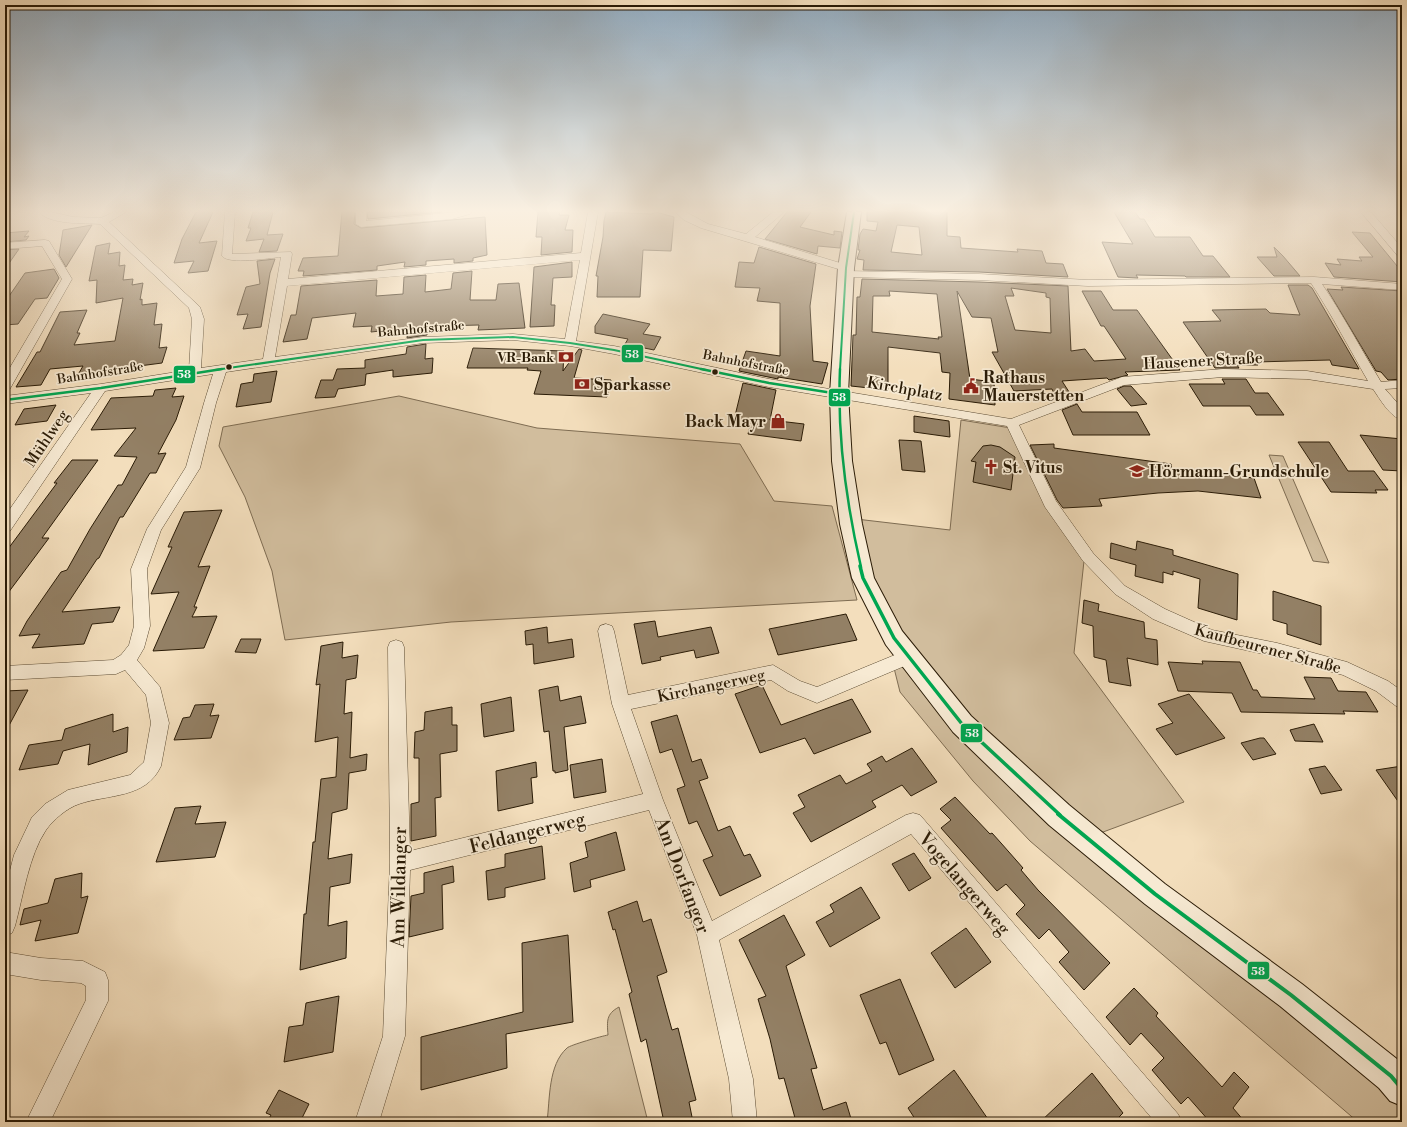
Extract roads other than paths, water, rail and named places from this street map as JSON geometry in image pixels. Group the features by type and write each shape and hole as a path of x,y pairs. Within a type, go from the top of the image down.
{"main road":[{"path":"847,265 839,394 842,461 851,524 863,578 894,638 962,724 1059,815 1155,894 1291,995 1390,1076 1402,1089"}],"street":[{"path":"5,387 67,279 60,265"},
{"path":"149,265 194,307 198,319 195,373"},
{"path":"268,362 285,265"},
{"path":"282,283 489,265"},
{"path":"570,343 584,265"},
{"path":"826,265 846,271 1088,282 1314,280 1402,286"},
{"path":"1314,280 1335,311 1352,344 1377,386 1386,399 1402,416"},
{"name":"Bahnhofstraße","path":"5,400 100,388 423,340 513,337 570,343 614,350 769,383 839,394"},
{"path":"5,673 116,667 127,660 136,648 142,626 139,569 154,529 193,468 210,403 221,369"},
{"name":"Hausener Straße","path":"1012,423 1122,381 1231,373 1307,375 1377,386 1402,384"},
{"name":"Mühlweg","path":"5,527 100,388"},
{"name":"Kirchplatz","path":"839,394 1012,423"},
{"name":"Kaufbeurener Straße","path":"1012,423 1050,503 1088,557 1120,590 1159,614 1210,636 1277,650 1347,669 1382,686 1402,701"},
{"name":"Am Dorfanger","path":"606,631 621,704 654,800 707,935 741,1080 745,1122"},
{"name":"Am Wildanger","path":"367,1122 394,1036 400,864 396,647"},
{"name":"Kirchangerweg","path":"621,704 772,672 794,686 817,695 908,657"},
{"path":"5,926 24,856 39,824 52,810 75,796 117,788 136,782 152,766 160,723 154,692 127,660"},
{"name":"Feldangerweg","path":"400,864 654,800"},
{"name":"Vogelangerweg","path":"707,935 913,822 1170,1122"},
{"path":"5,963 41,969 83,972 97,980 97,1001 38,1122"}],"place":[{"name":"VR-Bank","path":"566,357"},
{"name":"Sparkasse","path":"582,384"},
{"name":"Rathaus Mauerstetten","path":"971,386"},
{"name":"Back Mayr","path":"778,421"},
{"name":"St. Vitus","path":"991,467"},
{"name":"Hörmann-Grundschule","path":"1137,471"}]}
